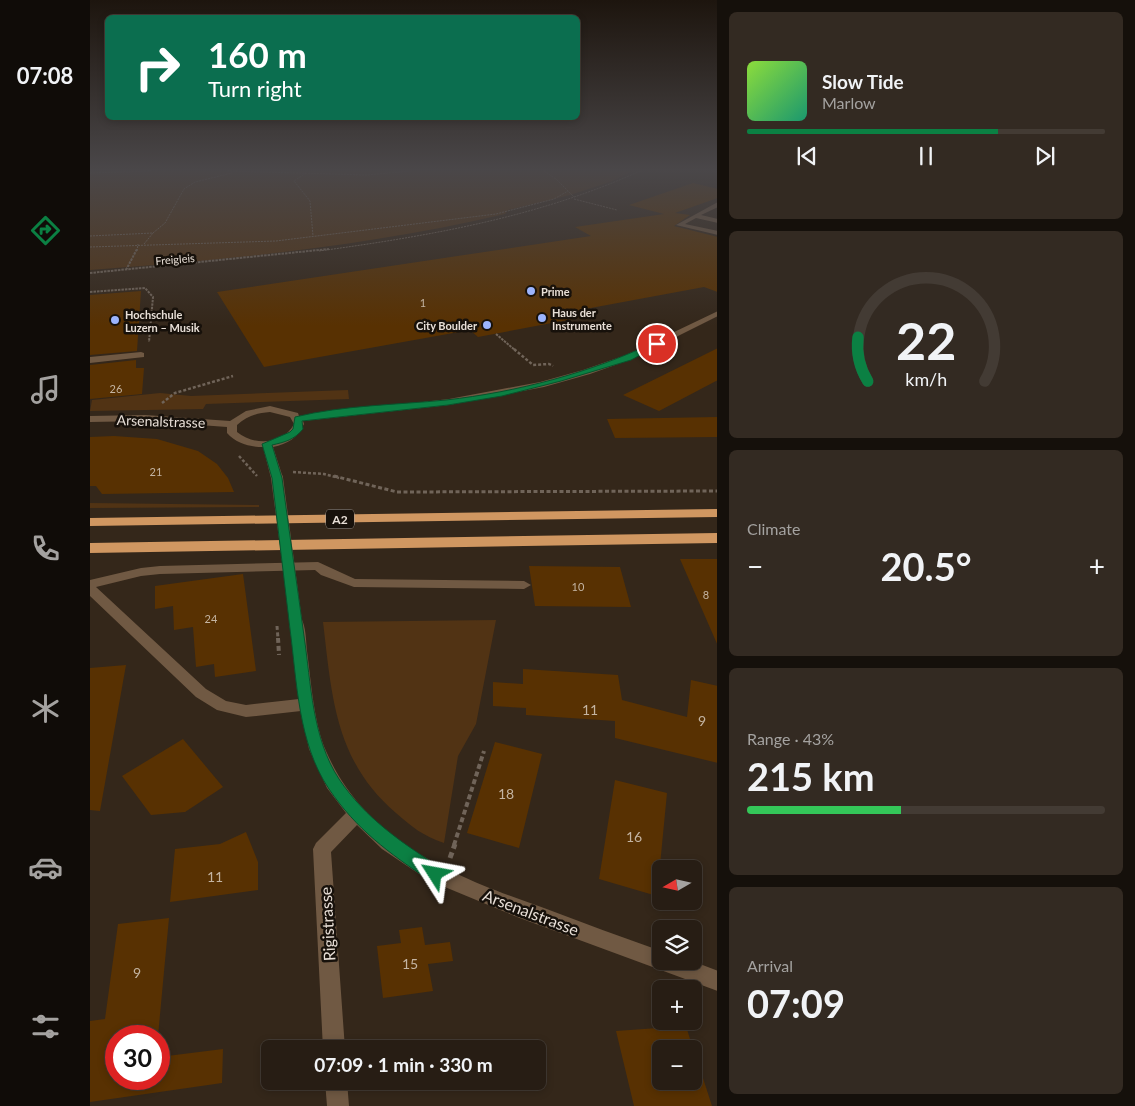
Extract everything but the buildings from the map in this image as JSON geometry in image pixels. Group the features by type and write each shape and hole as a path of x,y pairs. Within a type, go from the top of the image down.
{"highway":[{"name":"A2","path":"90,522 717,513"},
{"name":"A2","path":"90,548 717,538"}],"street":[{"path":"683,223 679,225 717,233"},
{"path":"298,419 298,429 294,434 286,439 267,444 241,440 232,433 232,424 243,415 270,409 287,412 298,419 326,414 455,401 502,393 558,380 628,358 717,314"},
{"path":"90,360 141,355"},
{"name":"Arsenalstrasse","path":"90,419 144,418 232,424"},
{"name":"Arsenalstrasse","path":"267,444 277,478 307,704 317,749 333,783 357,814 388,843 441,876 517,908 652,957"},
{"path":"90,584 141,572 160,570 318,566 326,572 354,583 524,585"},
{"path":"90,589 101,597 201,693 222,706 246,711 307,704"},
{"name":"Rigistrasse","path":"333,1040 322,849 357,814"},
{"name":"Arsenalstrasse","path":"687,970 717,981"},
{"path":"337,1090 338,1106"}],"path":[{"path":"144,244 165,223"},
{"path":"312,223 313,236"},
{"path":"90,247 138,244 257,243 424,223"},
{"name":"Freigleis","path":"90,273 263,258 382,242 481,223"},
{"path":"90,236 153,233"},
{"path":"126,270 137,252 138,244"},
{"path":"90,292 145,288 154,297 148,347 141,355"},
{"path":"496,334 533,365"},
{"path":"163,402 175,392 233,376"},
{"path":"293,472 324,474 397,492 717,491"},
{"path":"441,876 450,858 484,751"}],"shaded area":[{"path":"90,223 465,223 402,235 299,250 195,262 90,270"},
{"path":"348,390 349,399 206,404 203,409 90,411 92,400 160,393 191,396"},
{"path":"90,503 259,505 259,507 90,508"},
{"path":"496,620 476,724 458,756 444,843 424,834 396,813 376,793 360,772 348,749 334,702 323,622"}],"place":[{"name":"Prime","path":"531,291"},
{"name":"Haus der Instrumente","path":"542,318"},
{"name":"Hochschule Luzern – Musik","path":"115,320"},
{"name":"City Boulder","path":"487,325"}],"route":[{"path":"435,874 388,843 357,814 333,783 317,749 307,704 277,478 267,444 286,439 294,434 298,429 298,419 326,414 448,402 502,393 558,380 628,358 657,344"}]}
